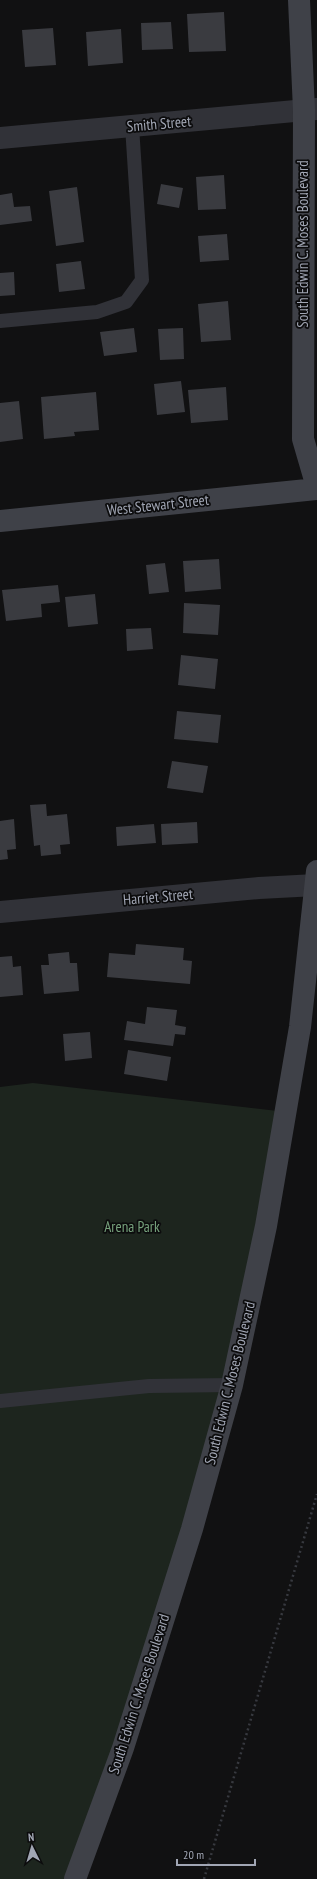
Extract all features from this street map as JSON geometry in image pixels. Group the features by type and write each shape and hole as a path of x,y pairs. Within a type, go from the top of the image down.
{"main road":[{"name":"South Edwin C. Moses Boulevard","path":"299,0 310,109 303,440 317,488"},
{"name":"West Stewart Street","path":"0,521 317,488"},
{"name":"South Edwin C. Moses Boulevard","path":"75,1879 123,1748 192,1529 232,1384 266,1226 300,1027 317,878"}],"street":[{"name":"Smith Street","path":"0,138 310,109"},
{"name":"Harriet Street","path":"0,912 259,888 317,878"}],"lane":[{"path":"0,321 97,312 126,302 142,280 132,126"},
{"path":"0,1401 150,1386 232,1384"}],"path":[{"path":"204,1879 317,1494"}],"green space":[{"name":"Arena Park","path":"33,1083 286,1112 232,1385 75,1879 0,1879 0,1087"}],"building":[{"path":"224,12 226,51 189,52 187,14"},
{"path":"171,22 173,49 142,50 141,23"},
{"path":"53,28 56,65 25,67 22,30"},
{"path":"121,29 123,63 88,66 86,32"},
{"path":"224,175 226,209 198,210 196,177"},
{"path":"161,184 183,188 179,208 157,204"},
{"path":"77,187 84,242 56,246 49,191"},
{"path":"12,193 14,207 30,206 32,221 0,225 0,195"},
{"path":"227,234 229,260 200,262 198,236"},
{"path":"81,261 85,289 59,292 56,264"},
{"path":"14,272 15,295 0,296 0,273"},
{"path":"228,301 231,340 201,342 198,304"},
{"path":"134,328 137,352 104,356 100,332"},
{"path":"183,328 184,359 160,360 158,329"},
{"path":"181,381 185,412 157,415 154,384"},
{"path":"226,387 228,420 191,423 188,390"},
{"path":"96,392 99,430 74,432 75,436 44,439 41,397"},
{"path":"19,401 23,439 0,442 0,403"},
{"path":"219,559 221,589 185,592 183,561"},
{"path":"165,563 169,592 149,594 146,565"},
{"path":"58,585 60,602 41,604 42,617 6,621 2,590"},
{"path":"95,594 98,624 68,627 65,597"},
{"path":"184,603 220,605 218,635 183,633"},
{"path":"151,628 153,649 127,651 126,629"},
{"path":"181,655 218,659 215,689 178,685"},
{"path":"177,711 221,715 218,743 174,739"},
{"path":"172,761 208,766 203,793 167,788"},
{"path":"46,804 47,816 67,814 70,844 60,845 61,854 41,856 40,845 34,846 30,805"},
{"path":"14,819 16,849 7,850 8,859 0,860 0,821"},
{"path":"197,822 198,843 162,845 161,824"},
{"path":"154,824 156,843 117,846 116,827"},
{"path":"136,944 184,948 183,960 192,961 190,984 107,977 109,953 135,955"},
{"path":"69,952 70,963 77,963 79,991 44,994 41,965 49,965 48,954"},
{"path":"12,956 13,967 21,966 23,995 0,997 0,957"},
{"path":"147,1007 177,1010 175,1025 186,1027 185,1035 175,1034 173,1046 124,1040 127,1021 145,1024"},
{"path":"90,1032 92,1058 65,1061 63,1034"},
{"path":"128,1050 171,1057 167,1081 124,1074"}]}
